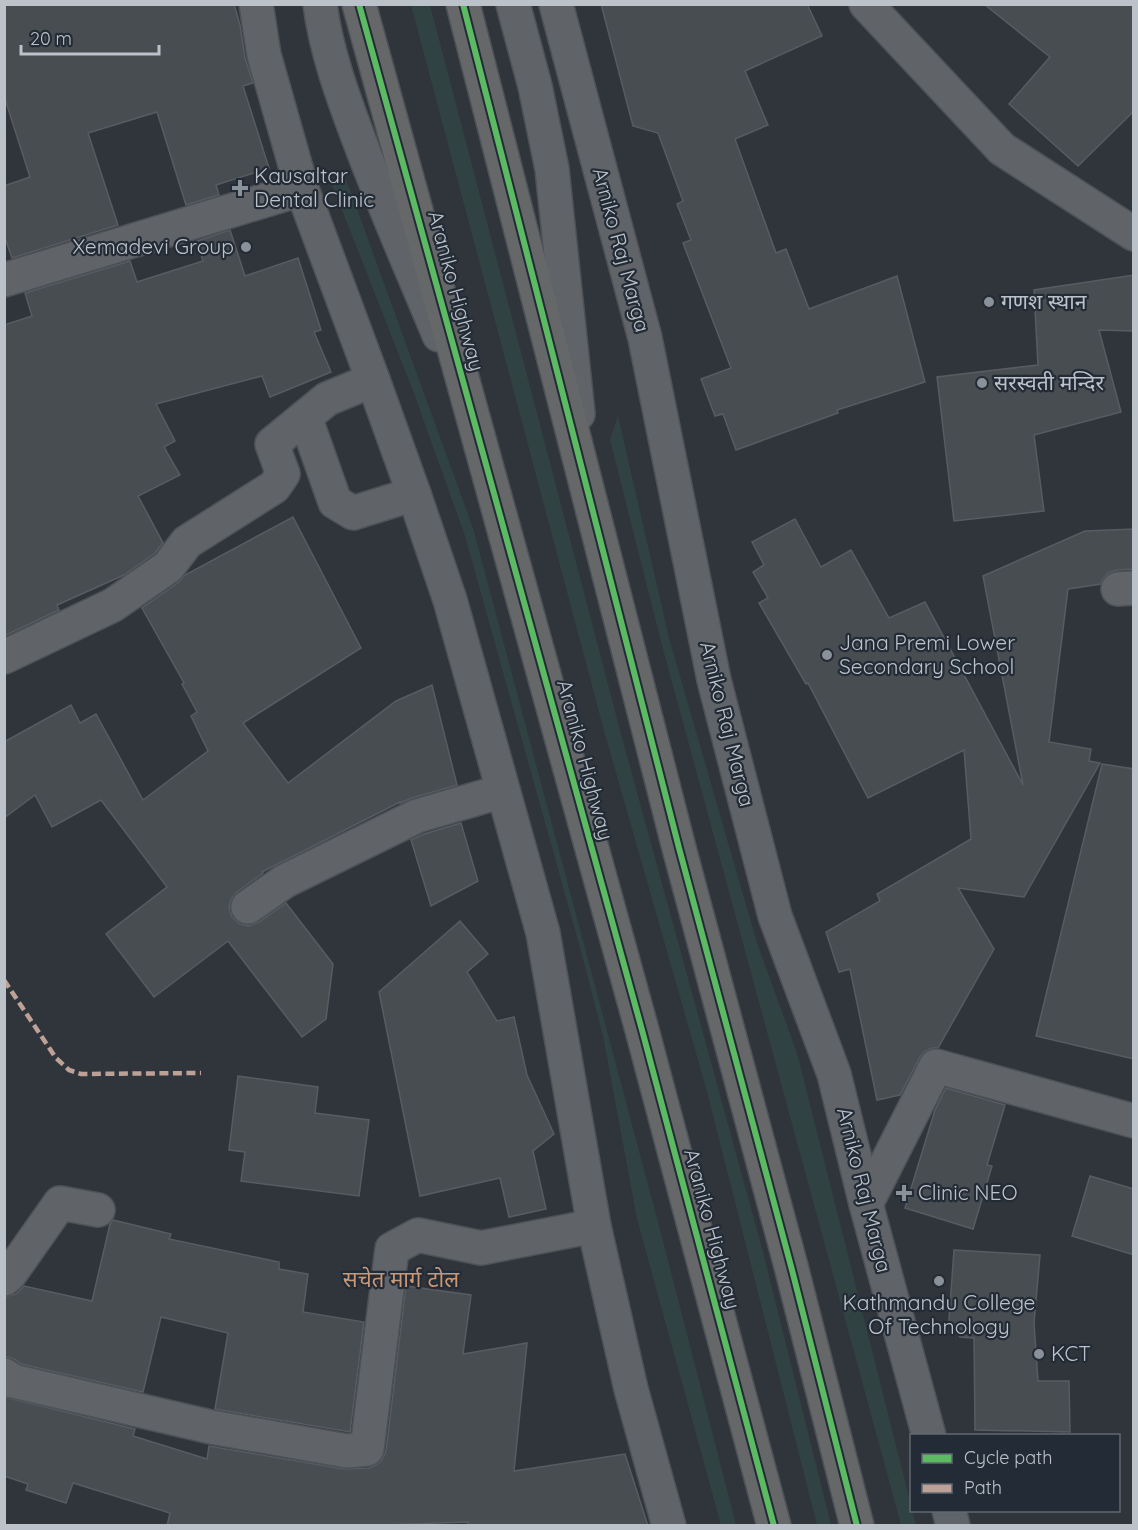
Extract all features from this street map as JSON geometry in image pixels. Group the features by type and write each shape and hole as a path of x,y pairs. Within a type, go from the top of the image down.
{"highway":[{"name":"Araniko Highway","path":"359,4 642,1030 774,1526"},
{"path":"463,4 585,485 792,1270 857,1526"}],"street":[{"path":"256,4 264,55 302,189 414,494 450,600 543,933 594,1226 631,1389 669,1526"},
{"path":"320,4 346,108 472,412"},
{"path":"513,4 535,86 552,169 585,485"},
{"name":"Arniko Raj Marga","path":"556,4 645,338 717,691 775,916 834,1074 866,1204 928,1434"},
{"path":"866,4 1002,149 1134,234"},
{"path":"4,280 302,189"},
{"path":"4,657 113,605 168,567 187,542 274,487 283,474 272,444 327,399 373,381"},
{"path":"305,417 334,502 353,513 414,494"},
{"path":"248,907 285,881 417,816 503,791"},
{"path":"866,1204 936,1066 1134,1121"},
{"path":"4,1279 10,1274 60,1203 98,1209"},
{"path":"4,1375 13,1381 211,1427 347,1451 367,1449 392,1249 418,1235 481,1248 594,1226"}],"shaded area":[{"path":"411,5 430,5 621,734 763,1252 831,1525 817,1525 706,1088 603,727"},
{"path":"345,176 473,528 663,1241 736,1525 721,1525 637,1219 603,1036 465,536 413,391 331,182"},
{"path":"618,416 669,638 757,943 797,1053 910,1501 910,1512 913,1512 916,1525 901,1525 660,638 610,440"}],"building":[{"path":"4,4 234,4 245,58 253,83 243,86 269,168 216,185 219,195 186,205 157,112 88,133 118,225 12,258 4,235 4,186 30,177 4,96"},
{"path":"601,4 807,4 822,36 745,71 768,125 735,139 776,253 786,249 809,309 897,276 925,382 837,410 838,413 736,450 723,414 715,416 701,379 731,368 683,243 691,240 677,204 683,201 658,133 633,126"},
{"path":"984,4 1134,4 1134,111 1078,166 1009,104 1050,57"},
{"path":"230,230 245,276 298,258 321,330 314,332 331,372 270,397 262,376 156,404 175,441 164,447 180,475 138,496 163,543 155,553 124,575 57,605 59,610 4,636 4,325 32,316 25,293 130,261 137,282 203,261 197,241"},
{"path":"1134,275 1134,331 1099,330 1121,412 1034,435 1044,511 954,521 937,377 1038,365 1034,290"},
{"path":"293,517 361,648 243,723 288,783 396,701 432,685 457,785 400,802 262,872 231,899 229,908 232,917 240,924 249,926 259,922 286,903 333,964 326,1019 302,1037 228,941 154,997 106,934 167,887 101,800 52,827 35,795 4,818 4,742 71,705 80,723 96,714 143,800 208,751 191,716 197,712 182,684 184,683 142,608 179,582 185,575"},
{"path":"795,519 821,567 851,550 889,618 925,602 1023,785 983,576 1085,531 1134,529 1134,569 1108,573 1101,584 1068,589 1049,742 1091,749 1089,761 1100,763 1024,897 958,888 994,949 938,1048 925,1051 920,1057 900,1095 877,1100 850,969 839,972 826,932 880,901 877,894 971,839 964,750 868,798 808,683 806,684 759,603 768,598 753,572 764,565 752,542"},
{"path":"1102,764 1134,769 1134,1059 1036,1036"},
{"path":"461,823 478,881 431,906 411,840"},
{"path":"460,921 488,954 467,972 497,1021 514,1017 527,1075 554,1134 533,1151 546,1209 509,1217 500,1178 420,1196 379,992"},
{"path":"238,1076 318,1087 315,1113 369,1120 359,1196 241,1181 245,1152 229,1150"},
{"path":"946,1088 1005,1105 987,1165 992,1166 973,1229 905,1208 935,1110"},
{"path":"1090,1176 1134,1189 1134,1255 1072,1236"},
{"path":"113,1220 171,1234 169,1239 279,1262 279,1269 308,1274 303,1312 364,1322 350,1432 215,1409 228,1333 161,1317 143,1392 21,1364 4,1356 4,1297 16,1294 24,1286 92,1301 110,1224"},
{"path":"954,1250 1040,1255 1034,1323 1038,1381 1069,1381 1070,1432 975,1430 974,1338 960,1337 949,1320"},
{"path":"406,1286 471,1295 463,1354 527,1343 514,1471 625,1454 648,1526 468,1526 468,1522 353,1526 167,1526 170,1513 73,1483 66,1503 26,1490 28,1484 4,1476 4,1397 135,1429 133,1436 207,1459 209,1446 344,1469 369,1468 376,1465 382,1460 386,1451"}],"marked path":[{"path":"4,980 56,1058 69,1070 81,1074 201,1073"}],"cycle path":[{"path":"359,4 642,1030 774,1526"},
{"path":"463,4 679,848 792,1270 857,1526"}],"place":[{"name":"Kausaltar Dental Clinic","path":"240,188"},
{"name":"Xemadevi Group","path":"246,247"},
{"name":"गणश स्थान","path":"989,302"},
{"name":"सरस्वती मन्दिर","path":"982,383"},
{"name":"Jana Premi Lower Secondary School","path":"827,655"},
{"name":"Clinic NEO","path":"904,1193"},
{"name":"Kathmandu College Of Technology","path":"939,1281"},
{"name":"KCT","path":"1039,1354"}],"district":[{"name":"सचेत मार्ग टोल","path":"401,1279"}]}
